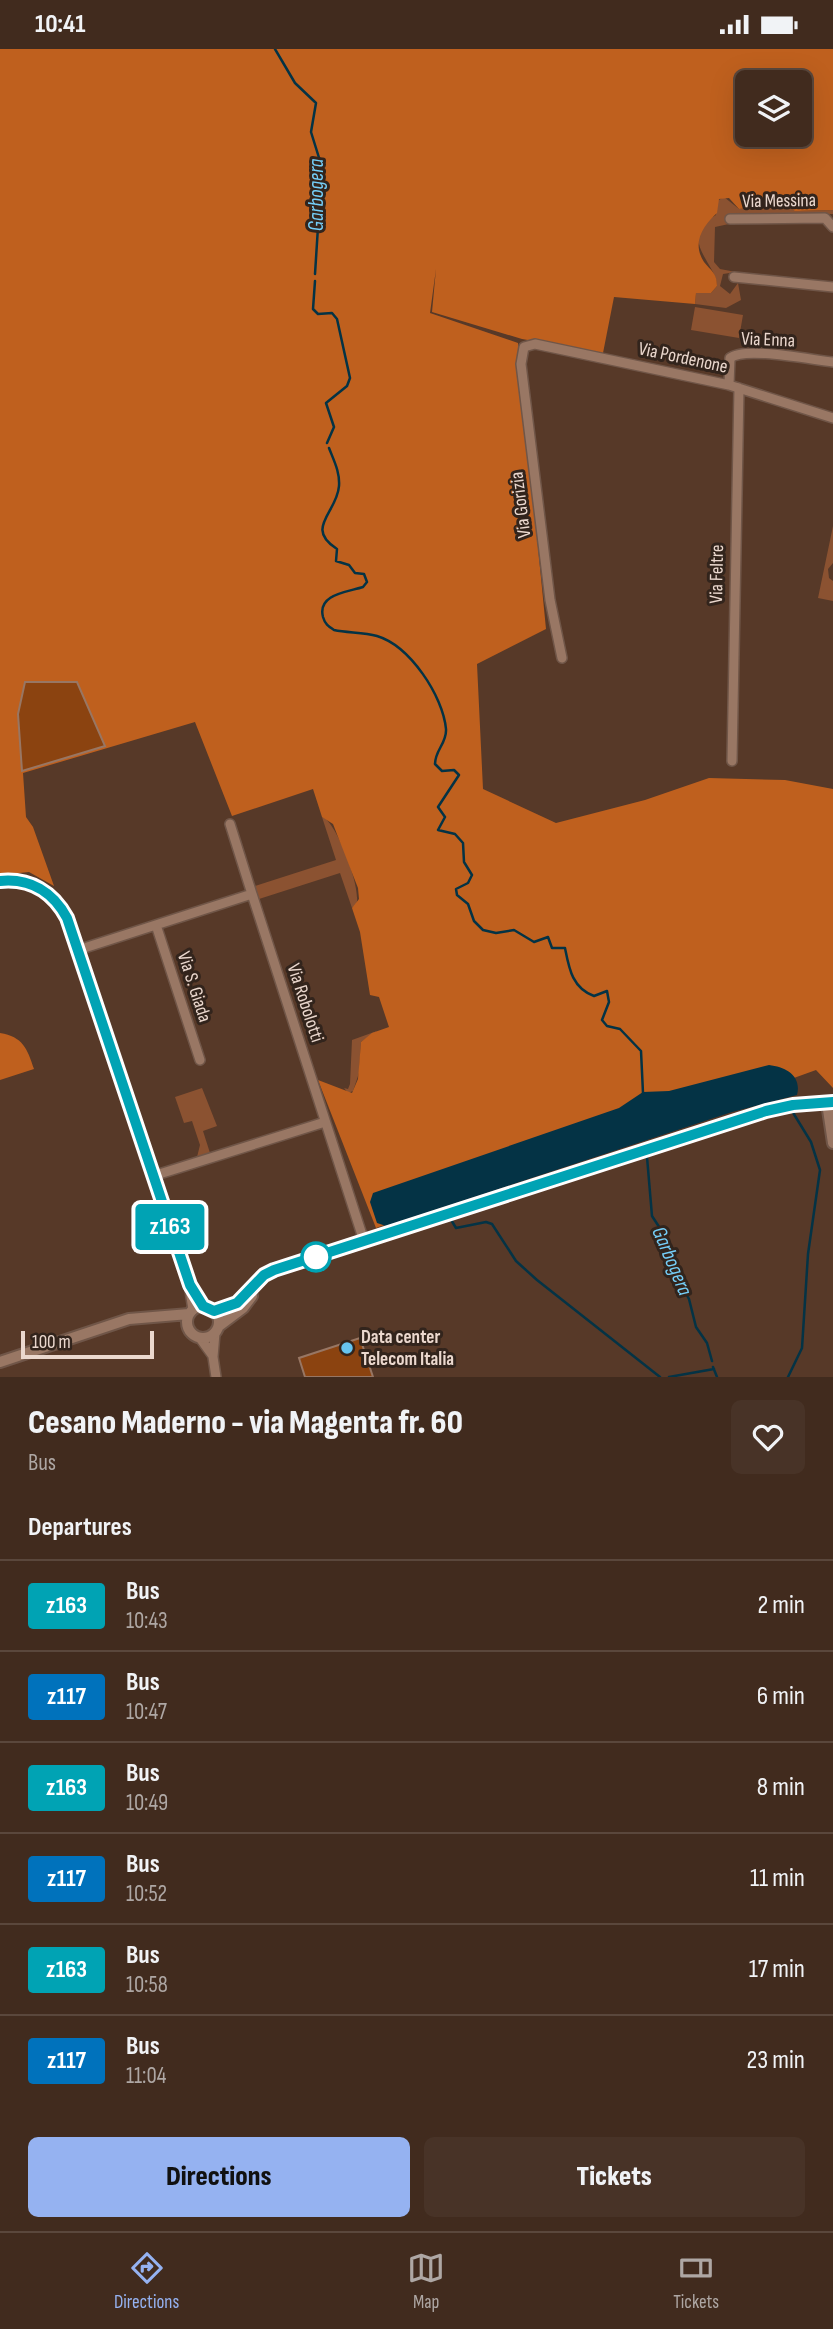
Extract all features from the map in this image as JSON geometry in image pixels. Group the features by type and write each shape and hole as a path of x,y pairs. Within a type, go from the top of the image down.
{"street":[{"name":"Via Messina","path":"730,219 830,223"},
{"path":"734,277 833,287"},
{"name":"Via Pordenone","path":"524,347 538,345 734,387 833,418"},
{"name":"Via Gorizia","path":"524,347 522,366 550,600 562,659"},
{"name":"Via Enna","path":"734,387 730,358 737,354 833,362"},
{"name":"Via Feltre","path":"732,761 734,387"},
{"name":"Via Robolotti","path":"230,824 364,1241"},
{"path":"0,881 37,886 56,899 67,918 190,1285 194,1307 188,1327"},
{"path":"78,950 252,894"},
{"name":"Via S. Giada","path":"156,925 200,1060"},
{"path":"0,1362 130,1319 177,1314 194,1307 214,1311 237,1303 271,1271 773,1109 830,1103 833,1143"},
{"path":"153,1176 325,1122"},
{"path":"200,1338 209,1337 250,1302 257,1284"},
{"path":"214,1311 217,1329 213,1357 216,1377"},
{"path":"162,1315 188,1327 200,1338 213,1357"}],"shaded area":[{"path":"0,49 833,49 833,210 795,211 779,199 772,198 756,207 739,209 729,198 719,199 717,213 704,229 699,241 700,255 715,275 717,286 711,293 696,293 695,304 614,297 603,353 522,339 432,312 436,269 430,313 518,343 546,629 477,664 483,789 556,823 645,800 709,778 785,780 833,789 833,1088 816,1070 376,1228 318,1080 352,1093 358,1079 361,1042 372,1033 389,1027 379,997 370,995 360,932 352,908 359,899 358,888 333,824 322,817 313,789 232,816 195,722 23,773 26,817 33,827 54,886 29,872 0,875"},
{"path":"724,197 739,209 756,207 772,198 802,211 833,210 833,214 731,216 727,221 729,224 715,227 714,262 720,269 736,272 723,274 720,286 730,294 738,283 741,300 726,308 695,304 696,293 711,293 717,286 716,278 702,251 699,233 704,224 716,215 717,201"},
{"path":"695,307 743,315 739,338 691,330"},
{"path":"833,526 833,563 828,569 829,578 833,581 833,601 818,598"},
{"path":"322,817 334,830 347,857 356,886 356,905 352,908 340,873 259,899 255,886 336,860"},
{"path":"377,1031 361,1042 359,1073 353,1091 348,1093 344,1088 348,1089 350,1084 352,1040"},
{"path":"0,1033 14,1037 23,1045 34,1069 0,1080"},
{"path":"202,1088 217,1126 203,1131 210,1153 197,1157 200,1145 192,1121 184,1123 175,1097"}],"water":[{"path":"769,1065 787,1070 795,1078 797,1095 732,1112 386,1226 377,1223 370,1202 373,1193 619,1108 643,1092 669,1091"}],"building":[{"path":"25,682 77,682 105,746 22,771 18,714"},
{"name":"Data center Telecom Italia","path":"360,1338 373,1377 305,1377 299,1358"}],"waterway":[{"name":"Garbogera","path":"275,49 295,83 316,103 311,132 320,161 315,182 318,227 315,274"},
{"name":"Garbogera","path":"315,281 313,309 318,314 332,313 337,319 350,378 347,386 326,403 334,427 327,443"},
{"name":"Garbogera","path":"329,448 338,471 339,486 325,520 323,534 337,549 336,561 349,565 355,573 364,574 367,582 363,587 329,599 322,609 323,617 327,625 334,630 377,636 401,650 423,674 439,702 446,734 435,764 442,771 454,770 459,775 438,807 445,817 438,830 455,834 463,843 464,862 472,875 468,883 456,889 457,895 468,904 474,921 483,930 496,933 514,930 534,942 548,937 552,948 565,948 570,970 581,988 594,996 607,991 609,1002 602,1020 607,1026 620,1029 641,1051 643,1093"},
{"path":"788,1377 802,1348 808,1254 820,1170 811,1142 792,1111"},
{"name":"Garbogera","path":"647,1157 652,1216 665,1236 669,1262 689,1299 696,1327 707,1343 712,1361"},
{"path":"450,1218 456,1228 486,1222 492,1224 516,1261 660,1377"},
{"name":"Garbogera","path":"713,1367 717,1377"},
{"path":"669,1377 714,1369"}],"bus line":[{"name":"z163","path":"0,881 37,886 56,899 67,918 190,1285 203,1306 214,1311 237,1303 264,1275 274,1270 779,1107 833,1102"}],"place":[{"name":"Data center Telecom Italia","path":"347,1348"}]}
